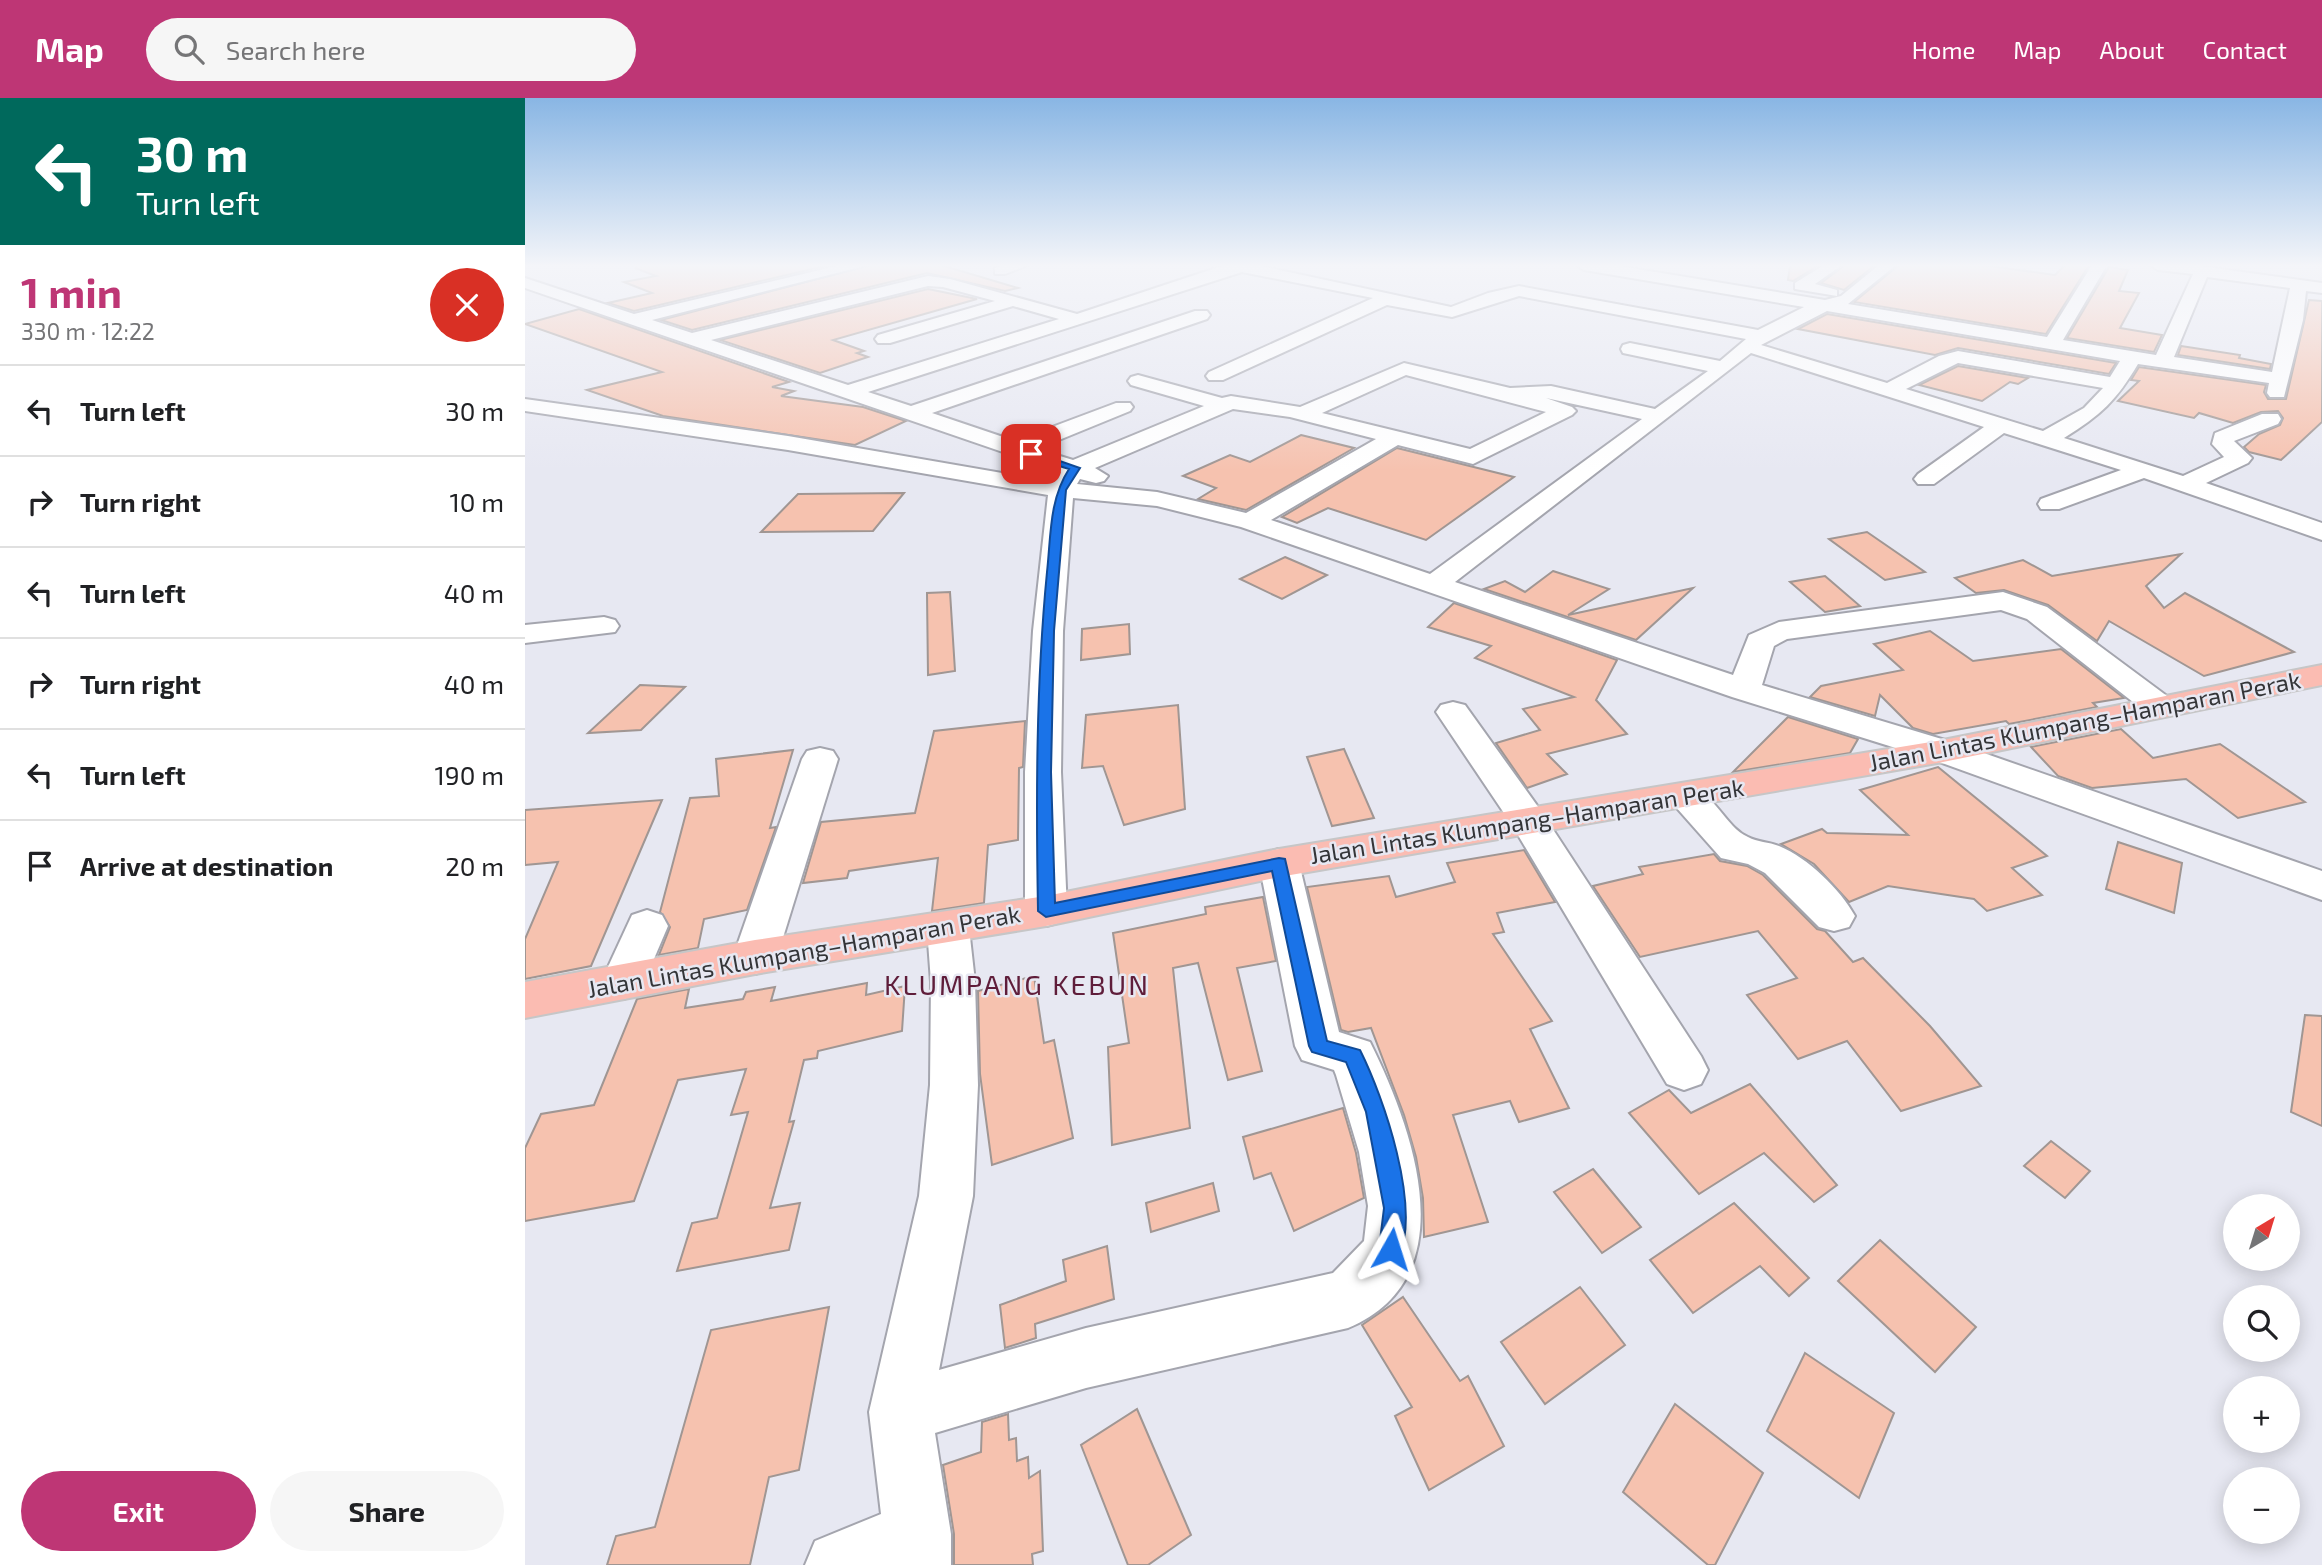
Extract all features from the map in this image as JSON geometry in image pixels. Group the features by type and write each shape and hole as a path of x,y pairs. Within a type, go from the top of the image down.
{"main road":[{"name":"Jalan Lintas Klumpang–Hamparan Perak","path":"525,1000 755,957 1046,911 1279,863 1528,820 1686,797 1943,751 2159,706 2320,677"}],"street":[{"path":"671,333 1016,449 1068,479"},
{"path":"687,340 713,333"},
{"path":"884,339 903,333"},
{"path":"844,393 1031,333"},
{"path":"909,414 1147,333"},
{"path":"1216,376 1312,333"},
{"path":"1717,333 1755,342 1889,390 2144,470 2322,532"},
{"path":"1433,585 1755,342 1771,333"},
{"path":"1997,333 2163,360 2279,386 2289,333"},
{"path":"2052,343 2058,333"},
{"path":"2163,360 2174,333"},
{"path":"733,355 772,344"},
{"path":"1630,349 1724,368"},
{"path":"1889,390 1946,360 1958,357 2115,384"},
{"path":"2046,439 2091,412 2109,395 2132,357"},
{"path":"1138,381 1220,404 1244,402 1477,456 1565,411 1510,394 1404,369 1302,414"},
{"path":"1510,394 1551,391 1657,415"},
{"path":"1068,479 1220,404"},
{"path":"525,405 788,443 1068,479 1250,522 1744,690 1943,751 2322,886"},
{"path":"1016,449 1123,407"},
{"path":"2185,484 2240,458 2223,444 2223,438 2270,419"},
{"path":"1926,479 2002,425"},
{"path":"1250,522 1394,438"},
{"path":"2050,504 2144,470"},
{"path":"1046,911 1045,685 1068,479"},
{"path":"1744,690 1760,641 1779,631 2003,601 2037,613 2159,706"},
{"path":"525,634 604,626"},
{"path":"1453,712 1528,820 1684,1070"},
{"path":"755,957 820,759"},
{"path":"1686,797 1735,849 1755,850 1775,858 1834,916"},
{"path":"900,1412 1086,1359 1348,1299 1374,1275 1391,1249 1395,1208 1376,1112 1353,1056 1319,1046 1279,863"},
{"path":"623,982 647,926"},
{"path":"839,1565 917,1550 900,1412 946,1196 954,1085 953,982 948,928"}],"building":[{"path":"552,333 649,333 789,382 772,387 794,391 781,396 863,407 906,421 855,445 663,416 587,390 662,372"},
{"path":"747,333 856,333 833,340 864,351 857,353 868,357 820,373 720,340"},
{"path":"1822,333 1942,333 2116,363 2109,374 1958,348 1935,355"},
{"path":"2070,333 2162,335 2154,352 2067,338"},
{"path":"2301,333 2322,333 2322,422 2281,460 2249,452 2244,447 2259,434 2280,425 2283,418 2278,411 2261,412 2233,423 2199,413 2194,418 2118,401 2139,381 2131,380 2139,367 2266,385 2264,392 2268,399 2286,399"},
{"path":"2181,346 2240,355 2239,358 2271,364 2270,369 2178,355"},
{"path":"1958,366 2028,378 2018,384 2010,382 1982,401 1919,385"},
{"path":"1301,435 1354,448 1246,510 1198,499 1216,488 1183,476 1230,455 1250,462"},
{"path":"1397,448 1514,477 1426,540 1328,508 1297,523 1282,517"},
{"path":"904,493 873,531 761,532 798,494"},
{"path":"1867,532 1925,572 1885,580 1829,539"},
{"path":"2181,554 2146,586 2164,608 2185,593 2294,652 2204,676 2109,621 2097,641 2048,605 2004,590 1976,593 1955,578 2023,560 2052,576"},
{"path":"1285,557 1327,575 1282,599 1240,579"},
{"path":"1553,571 1609,589 1568,615 1693,588 1636,640 1484,589 1505,581 1525,592"},
{"path":"1825,576 1860,606 1825,612 1790,582"},
{"path":"950,592 955,671 928,675 927,593"},
{"path":"1454,603 1617,660 1596,700 1627,734 1547,754 1567,774 1527,788 1496,743 1540,730 1523,709 1574,697 1475,658 1491,646 1428,627"},
{"path":"1129,624 1130,654 1081,660 1082,629"},
{"path":"1930,631 1973,661 2061,649 2124,698 2093,703 2097,707 2009,724 2006,721 1933,734 1913,728 1880,695 1875,716 1810,697 1821,686 1903,670 1874,644"},
{"path":"640,685 685,687 641,730 588,733"},
{"path":"1178,705 1185,809 1124,825 1103,766 1082,768 1086,715"},
{"path":"1788,717 1858,739 1850,753 1733,772"},
{"path":"1025,721 1023,767 1019,768 1018,840 988,845 984,903 932,911 938,858 849,871 847,878 803,883 821,822 915,813 934,731"},
{"path":"2121,729 2153,758 2220,744 2305,802 2238,818 2186,779 2092,788 2058,776 2031,747"},
{"path":"1344,749 1374,818 1332,826 1307,757"},
{"path":"793,750 770,828 776,827 747,910 704,919 698,948 659,955 670,927 660,912 690,798 719,796 716,759"},
{"path":"1938,767 2047,856 2012,868 2042,895 1987,911 1974,899 1888,886 1849,902 1814,864 1781,844 1822,829 1827,833 1908,835 1860,790"},
{"path":"662,800 591,966 525,979 525,939 558,862 525,865 525,810"},
{"path":"2118,842 2182,863 2174,913 2106,889"},
{"path":"1524,850 1555,902 1497,913 1504,932 1493,934 1552,1021 1530,1029 1569,1108 1519,1122 1510,1101 1453,1115 1488,1222 1424,1237 1423,1198 1416,1157 1404,1115 1371,1028 1348,1032 1341,1030 1307,887 1389,876 1396,897 1455,882 1447,863"},
{"path":"1714,854 1720,861 1747,866 1763,875 1817,929 1825,931 1853,962 1863,958 1930,1026 1981,1086 1901,1111 1847,1041 1798,1059 1747,995 1797,978 1758,931 1640,957 1593,886 1643,874 1639,867"},
{"path":"1263,897 1276,961 1237,968 1262,1071 1228,1080 1198,963 1173,968 1190,1128 1112,1145 1108,1047 1129,1043 1113,933 1206,914 1205,907"},
{"path":"1034,976 1044,1043 1054,1040 1073,1138 992,1165 980,1074 978,991"},
{"path":"867,983 866,995 905,986 902,1031 818,1051 817,1058 804,1060 789,1122 794,1121 770,1208 800,1203 789,1250 677,1271 692,1223 717,1218 748,1112 731,1115 746,1069 678,1080 634,1201 525,1221 525,1148 541,1114 594,1105 637,999 689,989 685,1008 743,999 746,992 775,987 771,1001"},
{"path":"2305,1015 2322,1016 2322,1126 2291,1112"},
{"path":"1750,1084 1837,1185 1814,1202 1764,1153 1699,1194 1629,1113 1669,1090 1691,1113"},
{"path":"1343,1108 1356,1153 1364,1198 1294,1231 1271,1173 1254,1179 1243,1137"},
{"path":"2051,1141 2090,1171 2065,1198 2024,1166"},
{"path":"1593,1169 1641,1227 1602,1253 1554,1192"},
{"path":"1213,1183 1219,1211 1151,1232 1146,1203"},
{"path":"1734,1203 1809,1278 1789,1296 1760,1266 1693,1313 1650,1260"},
{"path":"1880,1240 1976,1327 1935,1372 1838,1281"},
{"path":"1107,1246 1114,1299 1035,1324 1036,1338 1005,1348 1000,1305 1066,1281 1063,1260"},
{"path":"1580,1287 1625,1345 1545,1404 1501,1342"},
{"path":"1403,1297 1460,1381 1468,1376 1504,1446 1429,1490 1395,1416 1412,1407 1362,1325"},
{"path":"829,1307 799,1470 769,1477 750,1565 607,1565 616,1536 655,1527 711,1330"},
{"path":"1805,1353 1894,1413 1859,1498 1767,1431"},
{"path":"1675,1404 1763,1473 1715,1565 1708,1565 1623,1492"},
{"path":"1137,1409 1191,1535 1148,1565 1128,1565 1081,1445"},
{"path":"1008,1414 1009,1440 1016,1438 1017,1461 1028,1457 1029,1478 1040,1471 1043,1551 1032,1554 1033,1565 954,1565 954,1534 943,1465 981,1452 982,1422"}],"district":[{"name":"KLUMPANG KEBUN","path":"1017,985"}],"route":[{"path":"1031,454 1075,468 1061,490 1048,631 1043,772 1046,911 1279,863 1319,1046 1353,1056 1376,1112 1395,1208 1391,1249"}]}
